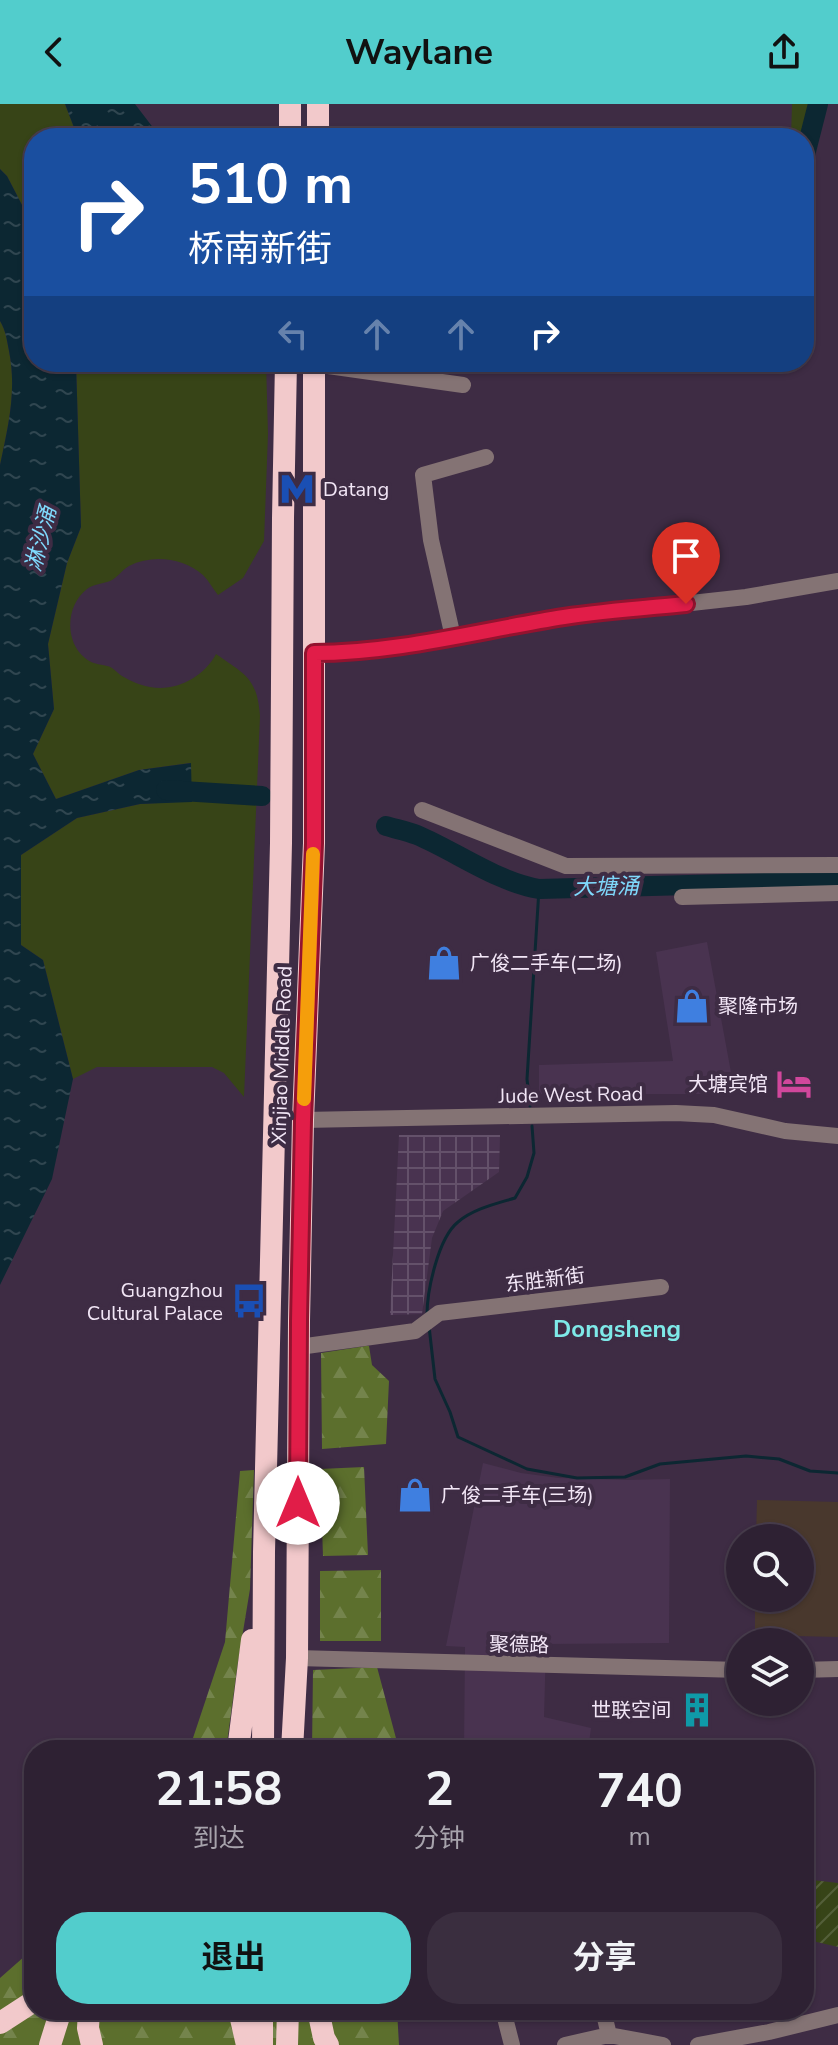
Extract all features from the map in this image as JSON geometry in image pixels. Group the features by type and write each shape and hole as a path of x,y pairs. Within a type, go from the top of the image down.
{"highway":[{"path":"290,104 290,128"},
{"path":"318,104 318,128"},
{"name":"Xinjiao Middle Road","path":"263,1740 264,1552 281,858 286,372"},
{"name":"Xinjiao Middle Road","path":"293,1740 297,1658 303,1120 314,843 314,372"},
{"path":"242,1740 264,1552"},
{"path":"297,1658 306,1740"},
{"path":"0,2023 24,2007"},
{"path":"50,2045 58,2020"},
{"path":"88,2020 92,2045"},
{"path":"231,2045 235,2020"},
{"path":"240,2020 247,2045"},
{"path":"262,2020 262,2045"},
{"path":"287,2045 288,2020"},
{"path":"310,2020 310,2045"},
{"path":"320,2020 328,2045"}],"street":[{"path":"375,372 463,385"},
{"path":"453,637 431,540 423,475 486,457"},
{"path":"314,653 382,648 564,617 746,597 838,581"},
{"path":"422,810 566,866 838,865"},
{"path":"682,897 838,893"},
{"name":"Jude West Road","path":"303,1120 676,1113 714,1115 785,1131 838,1136"},
{"name":"东胜新街","path":"299,1347 415,1331 439,1313 661,1287"},
{"name":"聚德路","path":"297,1658 726,1670"},
{"path":"814,1670 838,1669"},
{"path":"698,2045 838,2015"},
{"path":"506,2020 512,2045"},
{"path":"605,2020 609,2035"},
{"path":"565,2045 609,2035 663,2045"}],"shaded area":[{"name":"聚隆市场","path":"707,942 735,1094 539,1094 539,1065 673,1061 656,952"},
{"path":"399,1135 500,1135 499,1172 443,1211 432,1238 422,1314 390,1315"},
{"path":"483,1463 521,1473 559,1478 670,1479 669,1643 546,1644 544,1717 591,1728 589,1740 464,1740 465,1647 446,1646"},
{"path":"757,1500 838,1502 838,1637 814,1636 814,1628 755,1628 755,1612 814,1612 814,1524 756,1524"}],"green space":[{"path":"0,104 65,104 74,128 24,128 24,209 0,169"},
{"path":"792,104 811,104 806,128 791,128"},
{"path":"0,321 7,340 12,380 0,465"},
{"path":"76,372 266,372 268,434 264,541 243,578 218,595 203,575 186,565 158,559 138,562 110,581 87,589 75,604 70,623 74,642 85,658 111,668 136,683 160,688 179,685 197,676 216,654 242,673 256,693 260,716 244,1097 224,1073 212,1067 97,1067 73,1079 43,960 21,945 21,855 77,818 140,804 192,801 190,763 139,770 56,799 33,754 54,709 48,644 67,563 81,527"},
{"path":"369,1346 372,1365 389,1381 386,1444 322,1449 321,1353"},
{"path":"364,1467 368,1555 323,1556 320,1469"},
{"path":"254,1470 250,1589 227,1740 192,1740 225,1642 240,1471"},
{"path":"381,1570 381,1641 320,1641 320,1571"},
{"path":"377,1667 396,1740 312,1740 313,1670"},
{"path":"814,1880 838,1883 838,1947 814,1941"},
{"path":"24,1957 24,2020 398,2020 399,2045 0,2045 0,1978"}],"water":[{"path":"65,104 135,104 153,128 74,128"},
{"name":"淋沙涌","path":"0,169 24,209 24,372 76,372 81,527 67,563 48,644 54,709 33,754 56,799 139,770 191,763 192,802 140,804 77,818 21,855 21,945 43,960 73,1079 52,1179 0,1285 0,465 12,380 7,340 0,321"}],"waterway":[{"path":"812,128 818,104"},
{"name":"大塘涌","path":"166,790 262,796"},
{"name":"大塘涌","path":"386,826 417,835 507,880 539,889 838,881"},
{"path":"530,1106 527,1079 539,889"},
{"path":"427,1315 432,1279 445,1240 458,1222 470,1214 515,1198 527,1177 534,1153 532,1126"},
{"path":"429,1326 435,1379 458,1437 527,1469 577,1478 625,1477 660,1464 746,1456 779,1459 810,1471 838,1473"}],"slow traffic":[{"path":"304,1099 313,854"}],"place":[{"name":"Datang","path":"297,489"},
{"name":"广俊二手车(二场)","path":"444,963"},
{"name":"聚隆市场","path":"692,1006"},
{"name":"大塘宾馆","path":"794,1084"},
{"name":"Guangzhou Cultural Palace","path":"249,1301"},
{"name":"广俊二手车(三场)","path":"415,1495"},
{"name":"世联空间","path":"697,1710"}],"district":[{"name":"Dongsheng","path":"617,1329"}],"route":[{"path":"298,1503 303,1120 314,843 314,653 420,643 564,617 686,604"}]}
